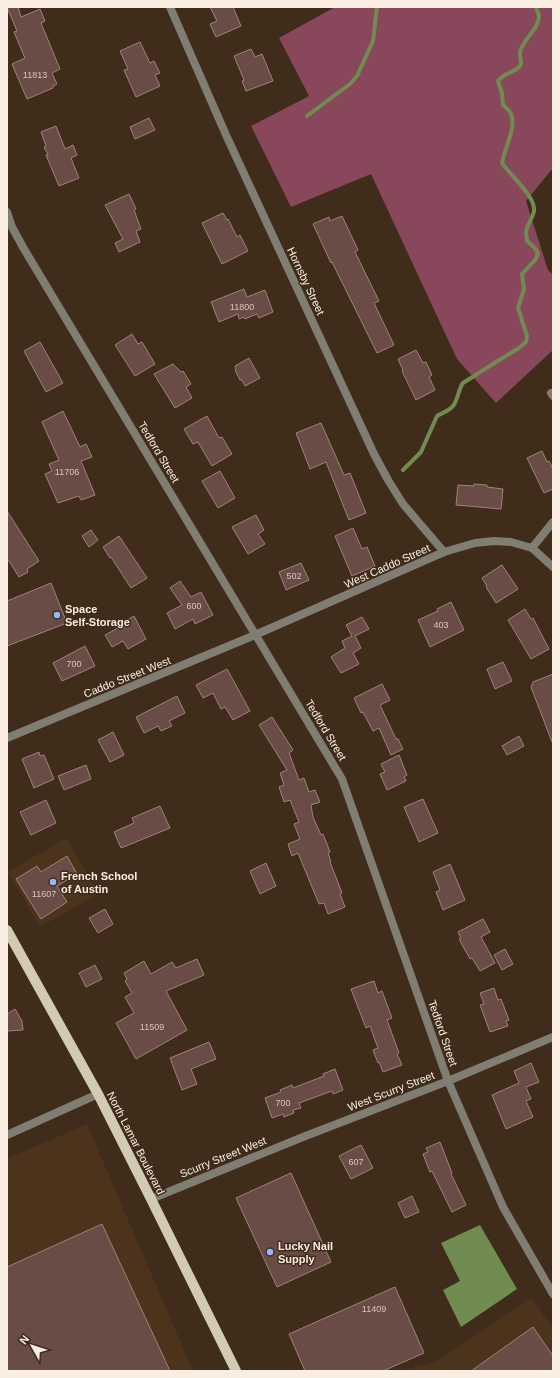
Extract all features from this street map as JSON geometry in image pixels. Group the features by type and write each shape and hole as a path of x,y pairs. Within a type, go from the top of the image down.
{"main road":[{"name":"North Lamar Boulevard","path":"7,930 98,1094 236,1371"}],"street":[{"name":"Hornsby Street","path":"170,7 229,142 374,454 403,504 444,552"},
{"name":"Tedford Street","path":"7,212 12,227 24,249 342,779 448,1081 503,1207 553,1294"},
{"path":"553,522 532,548 553,567"},
{"name":"West Caddo Street","path":"255,635 444,552 494,541 511,542 532,548"},
{"name":"Caddo Street West","path":"7,738 255,635"},
{"name":"West Scurry Street","path":"303,1137 448,1081 553,1037"},
{"path":"7,1134 98,1094"},
{"name":"Scurry Street West","path":"151,1198 303,1137"}],"shaded area":[{"path":"335,7 553,7 553,168 526,201 548,270 553,275 553,350 496,403 457,359 371,174 291,207 251,126 309,96 279,38"},
{"name":"French School of Austin","path":"66,838 99,893 40,927 8,872"},
{"path":"87,1124 193,1371 7,1371 7,1159"},
{"path":"480,1225 517,1289 461,1327 443,1290 460,1281 441,1243"},
{"path":"531,1298 553,1328 553,1371 403,1371 434,1362"}],"building":[{"path":"7,7 18,7 21,17 40,9 45,21 41,23 60,69 52,73 57,84 53,86 53,88 27,99 12,64 25,58 14,32 17,31"},
{"path":"210,7 233,7 241,26 216,37 210,24 217,21"},
{"path":"140,42 150,63 154,61 160,73 155,75 160,86 136,97 124,70 128,69 120,51"},
{"path":"251,49 255,57 262,54 273,81 246,91 242,81 244,80 234,56"},
{"path":"149,118 155,130 135,139 130,127"},
{"path":"56,126 65,149 73,145 77,155 71,158 79,178 59,186 46,155 48,155 44,147 46,146 41,132"},
{"path":"129,194 136,209 134,210 141,229 136,231 140,242 119,252 115,243 123,239 105,205"},
{"path":"223,213 227,220 228,219 237,237 240,235 248,251 222,264 202,223"},
{"path":"342,216 358,250 355,252 379,301 374,303 394,345 377,353 332,262 331,263 313,224 329,217 330,221"},
{"path":"244,289 247,297 265,290 273,312 259,318 257,314 245,319 244,317 239,319 238,314 219,322 211,302"},
{"path":"132,334 138,344 142,342 155,364 135,376 115,345"},
{"path":"40,342 63,383 46,392 24,351"},
{"path":"416,350 423,363 426,362 432,375 429,377 435,390 416,400 398,359"},
{"path":"249,358 260,378 245,386 235,370 235,366"},
{"path":"173,364 181,372 183,371 191,384 186,387 192,398 175,408 154,374"},
{"path":"63,411 80,447 86,444 92,457 81,461 95,495 81,500 79,496 58,503 45,474 52,471 49,464 59,460 42,422"},
{"path":"207,416 219,438 222,437 232,454 212,466 198,442 193,444 184,429"},
{"path":"321,423 344,475 350,473 366,513 349,520 326,462 310,469 296,433"},
{"path":"542,451 547,462 549,461 553,469 553,489 544,493 527,458"},
{"path":"220,471 235,498 218,508 202,481"},
{"path":"474,484 487,485 487,487 503,489 501,509 456,505 458,485 474,486"},
{"path":"7,511 39,561 27,569 28,572 19,577 7,558"},
{"path":"256,515 264,530 258,534 265,544 248,554 232,527"},
{"path":"353,528 362,549 367,547 375,566 352,576 335,536"},
{"path":"91,530 98,540 89,547 82,536"},
{"path":"119,536 147,578 131,588 103,547"},
{"path":"301,563 309,580 286,590 279,572"},
{"path":"502,565 518,589 496,603 482,578"},
{"path":"180,581 191,597 201,592 213,615 195,624 193,619 175,629 167,613 182,605 170,588"},
{"name":"Space Self-Storage","path":"51,583 67,623 7,646 7,601"},
{"path":"451,602 464,630 430,647 418,620 438,611 437,609"},
{"path":"525,609 531,619 533,618 549,649 531,659 508,620"},
{"path":"134,616 146,639 128,649 123,641 112,647 105,635 125,624 124,622"},
{"path":"362,617 369,629 355,636 361,648 353,653 359,664 341,673 331,657 345,648 342,641 352,636 346,625"},
{"path":"85,646 95,666 62,681 53,663"},
{"path":"503,662 512,681 495,689 487,669"},
{"path":"227,669 250,711 233,720 225,707 221,709 213,693 203,698 196,685"},
{"path":"553,674 552,742 531,687 533,682"},
{"path":"382,684 390,700 380,705 396,739 398,739 403,749 391,755 379,728 373,731 363,712 361,713 354,698"},
{"path":"177,696 185,713 169,721 172,726 161,731 158,726 144,733 136,717"},
{"path":"272,717 293,750 289,753 299,780 304,778 309,792 315,790 320,802 311,805 313,817 321,835 323,834 330,852 328,853 330,862 342,893 340,894 345,907 328,914 324,903 319,904 298,853 292,856 288,844 300,839 294,824 299,822 290,800 284,802 279,787 284,785 280,773 287,770 259,725"},
{"path":"113,732 124,755 110,762 98,740"},
{"path":"519,736 524,746 507,755 502,746"},
{"path":"39,752 40,756 44,755 54,779 34,788 22,759"},
{"path":"399,755 407,775 404,777 406,781 387,790 380,774 385,772 381,764"},
{"path":"86,765 91,779 64,790 58,776"},
{"path":"423,799 438,833 419,842 404,807"},
{"path":"46,800 56,823 31,835 20,812"},
{"path":"160,806 170,828 121,848 114,832 134,823 132,818"},
{"path":"67,856 77,874 57,886 67,902 41,919 16,879 37,866 41,872"},
{"path":"266,863 276,886 260,894 250,871"},
{"path":"450,864 465,900 443,910 436,892 440,890 433,872"},
{"path":"105,909 113,924 98,933 89,918"},
{"path":"483,919 490,932 481,937 495,963 480,971 472,958 470,959 459,939 461,938 458,932"},
{"path":"505,949 513,964 502,970 494,955"},
{"path":"197,959 204,975 166,991 187,1030 136,1059 116,1023 134,1013 125,997 132,993 125,981 127,979 124,973 144,961 151,974 172,962 176,968"},
{"path":"95,965 102,979 86,987 79,973"},
{"path":"374,981 378,993 382,991 392,1018 387,1020 399,1053 397,1054 402,1065 383,1072 373,1050 378,1048 370,1026 366,1028 351,989"},
{"path":"494,988 498,1000 501,999 509,1020 506,1021 508,1026 490,1032 480,1005 484,1004 480,993"},
{"path":"15,1009 22,1021 23,1030 7,1031 7,1014"},
{"path":"209,1042 216,1059 191,1069 197,1084 182,1090 170,1058"},
{"path":"531,1063 539,1082 526,1087 531,1099 526,1101 533,1117 506,1129 492,1095 519,1083 514,1071"},
{"path":"335,1069 343,1090 333,1094 332,1091 299,1103 301,1108 293,1110 294,1113 284,1117 283,1114 272,1118 265,1098 281,1092 280,1090 292,1085 293,1088 324,1076 323,1074"},
{"path":"440,1142 452,1173 451,1174 466,1205 452,1212 432,1171 430,1172 423,1154 428,1152 426,1148"},
{"path":"361,1145 373,1168 351,1179 339,1156"},
{"path":"291,1173 331,1262 277,1287 236,1198"},
{"path":"412,1196 419,1212 405,1218 398,1203"},
{"path":"102,1224 170,1371 7,1371 7,1267"},
{"path":"395,1287 424,1353 383,1371 305,1371 289,1334"},
{"path":"533,1327 553,1356 553,1371 471,1371"}],"waterway":[{"path":"307,116 350,84 357,76 373,41 377,7"},
{"path":"403,470 421,452 437,416 453,406 463,383 519,348 526,342 527,336 518,308 524,289 522,274 535,260 538,254 535,248 527,241 526,233 534,211 534,205 527,193 502,163 511,132 512,119 509,110 503,105 502,93 498,81 503,76 517,69 520,65 521,48 534,30 538,21 539,16 536,7"}],"place":[{"name":"Space Self-Storage","path":"57,615"},
{"name":"French School of Austin","path":"53,882"},
{"name":"Lucky Nail Supply","path":"270,1252"}]}
